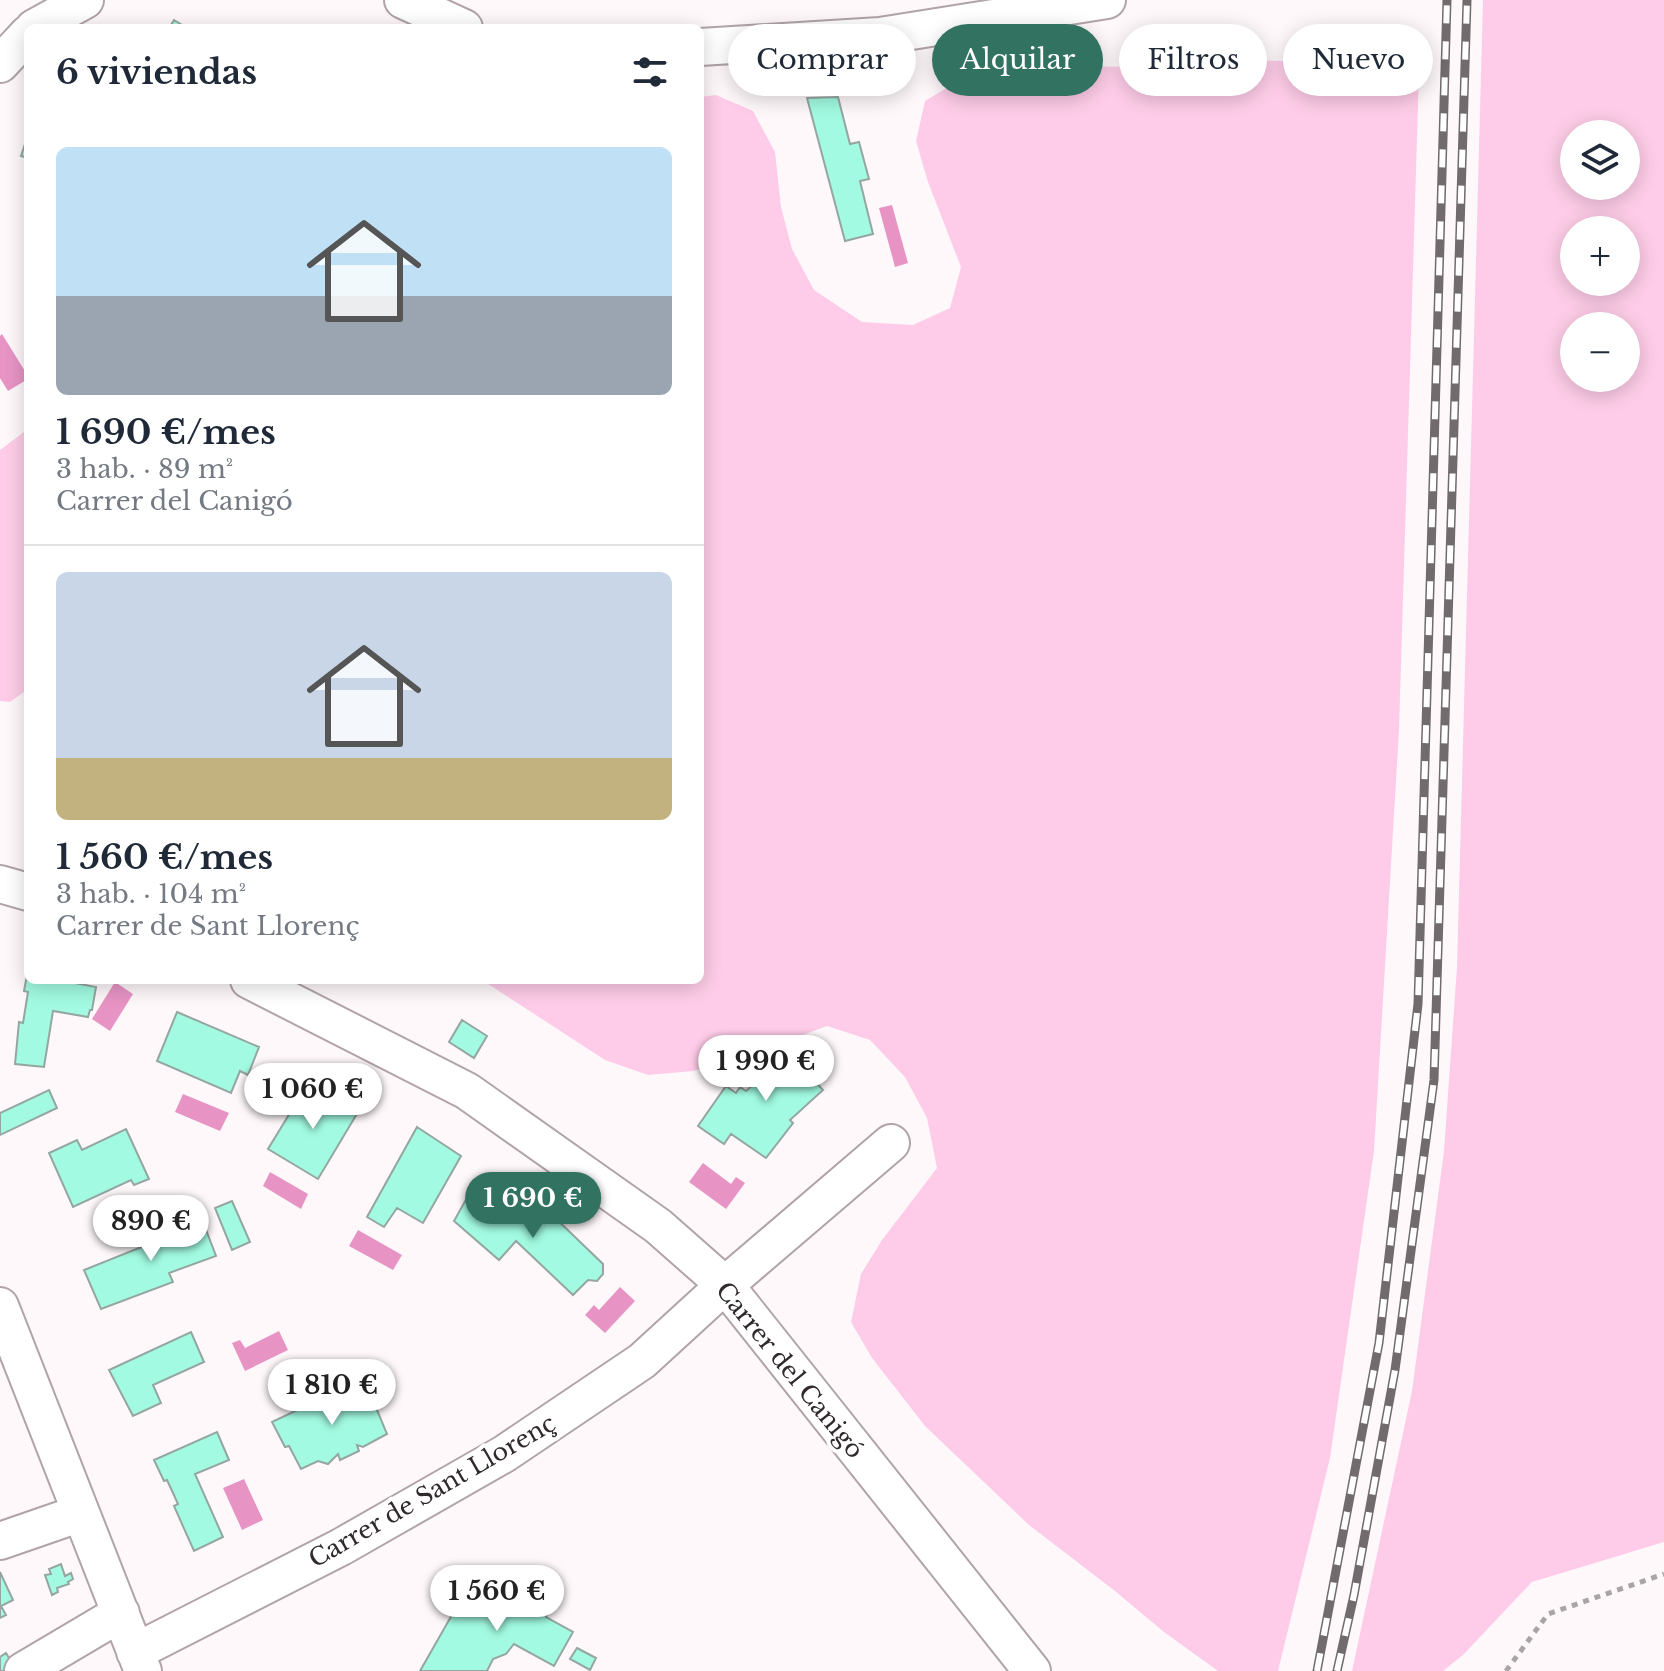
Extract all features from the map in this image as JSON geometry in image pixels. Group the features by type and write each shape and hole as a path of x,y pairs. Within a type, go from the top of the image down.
{"street":[{"path":"41,24 85,0"},
{"path":"403,0 455,24"},
{"path":"704,47 880,36 1107,0"},
{"path":"0,64 24,38"},
{"path":"0,884 24,891"},
{"name":"Carrer del Canigó","path":"257,984 467,1091 658,1226 725,1285 1032,1671"},
{"name":"Carrer de Sant Llorenç","path":"139,1662 504,1454 642,1361 725,1285 891,1143"},
{"path":"0,1306 139,1662"},
{"path":"0,1541 81,1513"},
{"path":"23,1671 121,1613"}],"path":[{"path":"1506,1671 1548,1614 1664,1574"}],"shaded area":[{"path":"1483,0 1664,0 1664,1542 1532,1582 1463,1655 1443,1671 1352,1671 1412,1391 1444,1151 1457,967"},
{"path":"1267,61 1283,61 1283,96 1418,96 1399,730 1374,1151 1330,1458 1278,1671 1218,1671 1164,1632 1029,1525 925,1426 872,1358 851,1322 861,1274 882,1240 937,1168 927,1118 905,1077 870,1040 827,1026 693,1071 648,1075 605,1060 488,984 704,984 704,96 716,95 753,111 775,152 781,207 792,249 814,290 862,322 913,325 950,308 961,267 928,182 916,141 925,101 933,96 1103,96 1103,67 1119,67 1119,96 1267,96"},
{"path":"892,205 908,263 895,267 879,208"},
{"path":"2,334 24,370 24,381 8,391 0,378"},
{"path":"24,432 24,692 10,702 0,701 0,450"},
{"path":"114,984 133,994 110,1031 92,1019"},
{"path":"183,1094 229,1113 220,1131 175,1112"},
{"path":"703,1163 731,1184 736,1177 745,1183 726,1209 689,1182"},
{"path":"270,1172 308,1194 301,1209 263,1186"},
{"path":"358,1230 402,1255 393,1270 349,1246"},
{"path":"620,1287 635,1301 605,1333 585,1315 594,1305 599,1310"},
{"path":"279,1331 288,1350 245,1371 232,1343 240,1340 245,1348"},
{"path":"244,1479 263,1520 242,1530 223,1488"}],"building":[{"path":"838,97 850,144 859,142 869,179 860,181 873,234 845,241 807,98"},
{"path":"25,984 96,987 88,1017 53,1011 44,1067 15,1064 19,1022 23,1023 28,992 24,991"},
{"path":"177,1012 259,1047 248,1075 240,1071 231,1093 157,1061"},
{"path":"462,1020 487,1036 474,1058 449,1042"},
{"path":"811,1038 825,1054 806,1072 823,1090 790,1120 793,1123 766,1158 731,1134 724,1144 698,1126 726,1086 736,1093 740,1087 746,1091"},
{"path":"309,1082 358,1112 318,1179 268,1149"},
{"path":"49,1090 57,1108 0,1135 0,1113"},
{"path":"417,1127 461,1156 423,1223 397,1208 384,1227 367,1217"},
{"path":"126,1129 149,1179 134,1185 131,1180 73,1207 49,1153 77,1140 82,1150"},
{"path":"520,1192 543,1213 547,1210 603,1264 603,1274 597,1281 588,1280 573,1295 516,1241 499,1260 454,1221 468,1196 493,1219"},
{"path":"232,1201 250,1242 232,1250 215,1208"},
{"path":"200,1214 216,1256 169,1273 173,1282 101,1309 84,1270 154,1242 150,1234"},
{"path":"191,1332 204,1362 153,1385 161,1403 133,1416 109,1370"},
{"path":"365,1381 387,1434 363,1447 357,1445 359,1451 340,1460 338,1454 328,1464 318,1461 301,1469 272,1422"},
{"path":"217,1432 229,1460 195,1474 223,1537 194,1551 174,1506 178,1504 154,1460"},
{"path":"61,1564 65,1576 71,1573 73,1579 57,1588 58,1592 52,1595 45,1575 51,1574 49,1569"},
{"path":"0,1572 13,1600 1,1606 6,1615 0,1618"},
{"path":"506,1582 550,1608 546,1617 573,1632 554,1666 514,1644 506,1654 493,1659 487,1671 420,1671 461,1599 472,1604 483,1594 500,1593"},
{"path":"577,1648 596,1658 590,1670 570,1659"},
{"path":"6,1653 14,1666 0,1671 0,1657"}],"railway":[{"path":"1317,1671 1379,1343 1418,1004 1447,0"},
{"path":"1337,1671 1395,1370 1434,1080 1467,0"}]}
